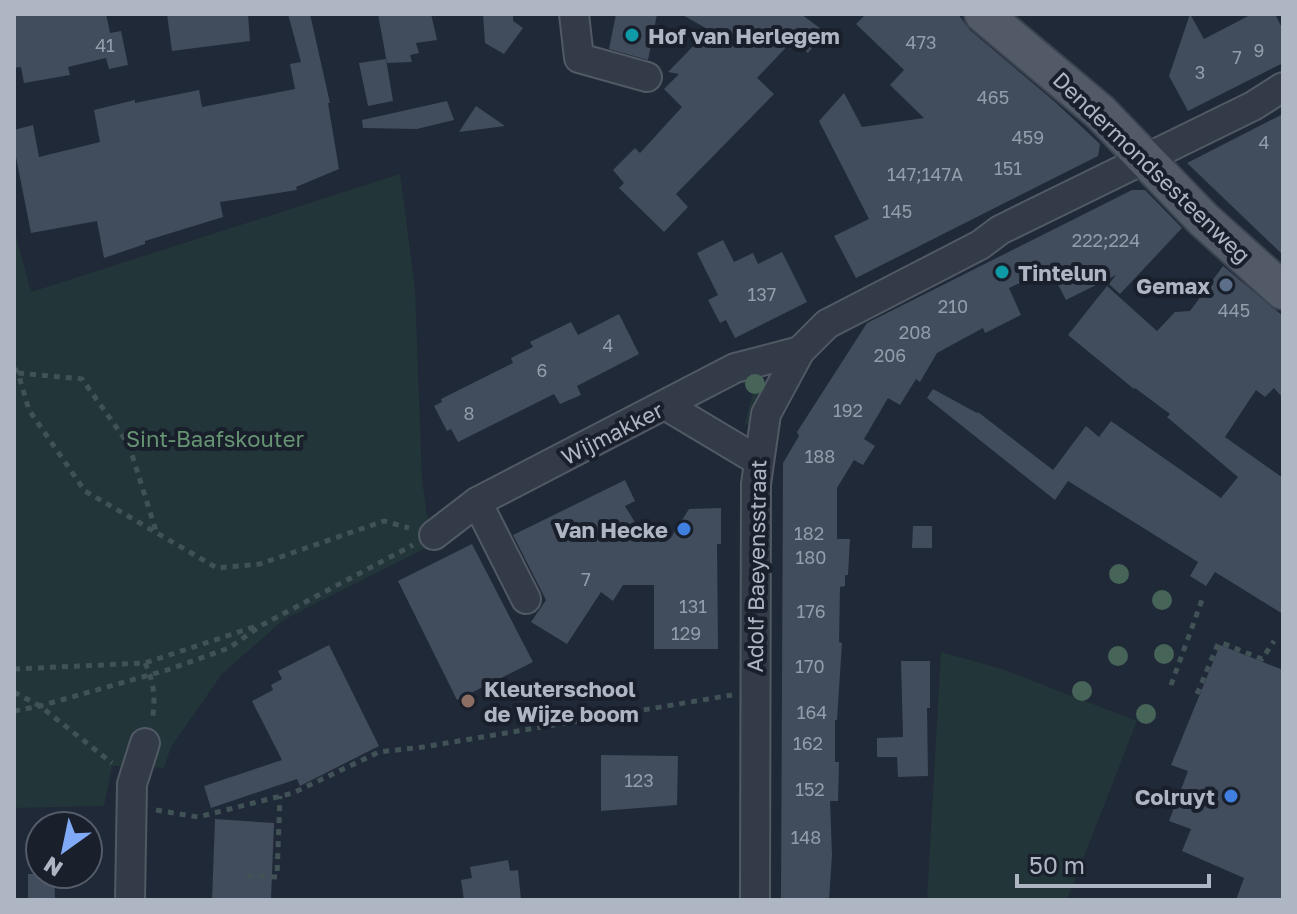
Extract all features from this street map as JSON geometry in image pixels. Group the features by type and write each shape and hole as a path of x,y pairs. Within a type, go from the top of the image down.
{"main road":[{"name":"Dendermondsesteenweg","path":"990,16 1100,112 1203,219 1283,291"}],"street":[{"path":"574,14 579,58 647,77"},
{"name":"Adolf Baeyensstraat","path":"755,900 753,691 757,460 766,414 800,351 827,324 980,245 1000,230 1253,106 1283,87"},
{"name":"Wijmakker","path":"434,535 477,502 735,368 800,351"},
{"path":"665,405 757,460"},
{"path":"477,502 526,599"},
{"path":"130,900 132,784 145,743"}],"path":[{"path":"157,532 129,445 82,379 16,371 29,410 85,491 217,568 260,564 384,521 434,535"},
{"path":"14,711 151,674 229,648 262,625 434,535"},
{"path":"1171,685 1202,600"},
{"path":"14,669 145,663 262,625"},
{"path":"1197,694 1218,644 1262,659 1274,641"},
{"path":"145,663 151,674 155,705 145,743"},
{"path":"132,817 157,810 198,817 280,796 305,788 379,752 753,691"},
{"path":"14,692 40,706 104,755 132,784"},
{"path":"247,876 277,877 280,796"}],"green space":[{"name":"Sint-Baafskouter","path":"400,174 415,288 422,479 427,515 438,542 283,620 222,674 171,747 164,768 112,766 104,806 14,808 14,228 31,292"},
{"path":"759,376 763,379 763,386 750,422 744,426 753,393 743,383 748,377"},
{"path":"941,652 1002,669 1137,721 1067,900 927,900"}],"building":[{"path":"14,14 106,14 110,33 121,31 128,65 109,69 106,58 68,67 70,75 24,83 21,67 14,68"},
{"path":"167,14 248,14 250,41 172,51"},
{"path":"288,14 310,14 330,103 339,169 296,187 297,190 220,202 223,217 145,241 145,244 104,258 97,221 31,233 14,147 14,130 33,125 39,157 100,142 94,110 199,90 202,107 295,89 290,64 301,62"},
{"path":"378,14 431,14 437,40 416,43 419,53 410,55 412,62 387,63"},
{"path":"483,14 513,14 513,21 523,28 504,54 485,43"},
{"name":"Hof van Herlegem","path":"616,14 657,14 648,60 609,49"},
{"path":"681,14 801,14 825,32 808,53 794,39 757,78 774,94 676,194 688,207 664,232 619,188 624,183 613,170 635,148 640,153 682,107 664,89 679,74 668,72 709,30"},
{"path":"866,14 958,14 970,30 1100,144 1098,156 856,278 834,236 869,219 819,121 844,93 862,127 924,118 890,85 904,70 856,24"},
{"path":"1190,14 1204,39 1252,14 1275,14 1283,30 1283,63 1188,111 1169,76"},
{"path":"386,59 393,101 368,106 359,63"},
{"path":"447,101 454,120 417,129 363,128 362,120"},
{"path":"476,106 505,126 459,132"},
{"path":"1283,114 1283,255 1187,163"},
{"path":"1132,190 1145,190 1182,228 1120,294 1109,284 1116,275 1066,300 1050,269 1009,288 1021,315 985,333 983,328 937,353 920,382 916,379 900,405 888,398 864,439 875,446 863,465 854,460 837,488 837,539 850,539 848,575 845,575 845,586 840,587 839,642 842,643 835,720 835,762 839,762 838,801 830,801 832,855 829,900 781,900 783,463 799,436 797,432 867,323"},
{"path":"723,240 734,262 753,253 758,264 782,252 807,302 735,338 726,320 720,323 708,300 718,295 697,253"},
{"path":"1223,266 1283,316 1283,398 1274,388 1265,397 1256,390 1225,437 1283,478 1283,614 1215,572 1206,586 1190,576 1198,562 1068,481 1055,500 927,398 933,389 978,412 1053,470 1086,426 1099,437 1111,421 1221,498 1238,477 1167,417 1170,414 1068,335 1107,286 1157,331 1175,312 1190,311"},
{"path":"619,314 639,354 577,386 581,395 560,404 554,394 458,442 451,429 447,431 434,406 442,402 441,399 513,363 511,358 533,347 530,342 571,322 578,335"},
{"path":"625,480 635,501 625,506 639,529 652,539 670,539 689,509 721,508 721,544 717,544 718,649 654,649 654,585 623,585 613,601 601,592 567,644 531,622 546,600 513,535"},
{"path":"913,526 932,526 932,548 912,548"},
{"path":"472,544 533,662 457,700 398,581"},
{"path":"329,645 379,746 300,786 297,779 211,808 204,786 282,760 252,701 273,690 271,685 282,679 278,671"},
{"name":"Colruyt","path":"1220,645 1283,670 1283,900 1236,900 1244,878 1182,851 1191,829 1169,821 1188,771 1171,765"},
{"path":"901,661 930,661 928,776 898,777 897,757 877,757 877,738 903,737"},
{"path":"601,755 678,756 677,805 601,811"},
{"path":"215,819 274,823 271,900 212,900"},
{"path":"508,860 510,871 518,870 521,900 464,900 461,880 472,878 470,867"},
{"path":"28,890 55,890 55,900 28,900"}],"place":[{"name":"Hof van Herlegem","path":"632,35"},
{"name":"Tintelun","path":"1002,272"},
{"name":"Gemax","path":"1226,285"},
{"name":"Van Hecke","path":"684,529"},
{"name":"Kleuterschool de Wijze boom","path":"468,701"},
{"name":"Colruyt","path":"1231,796"}]}
